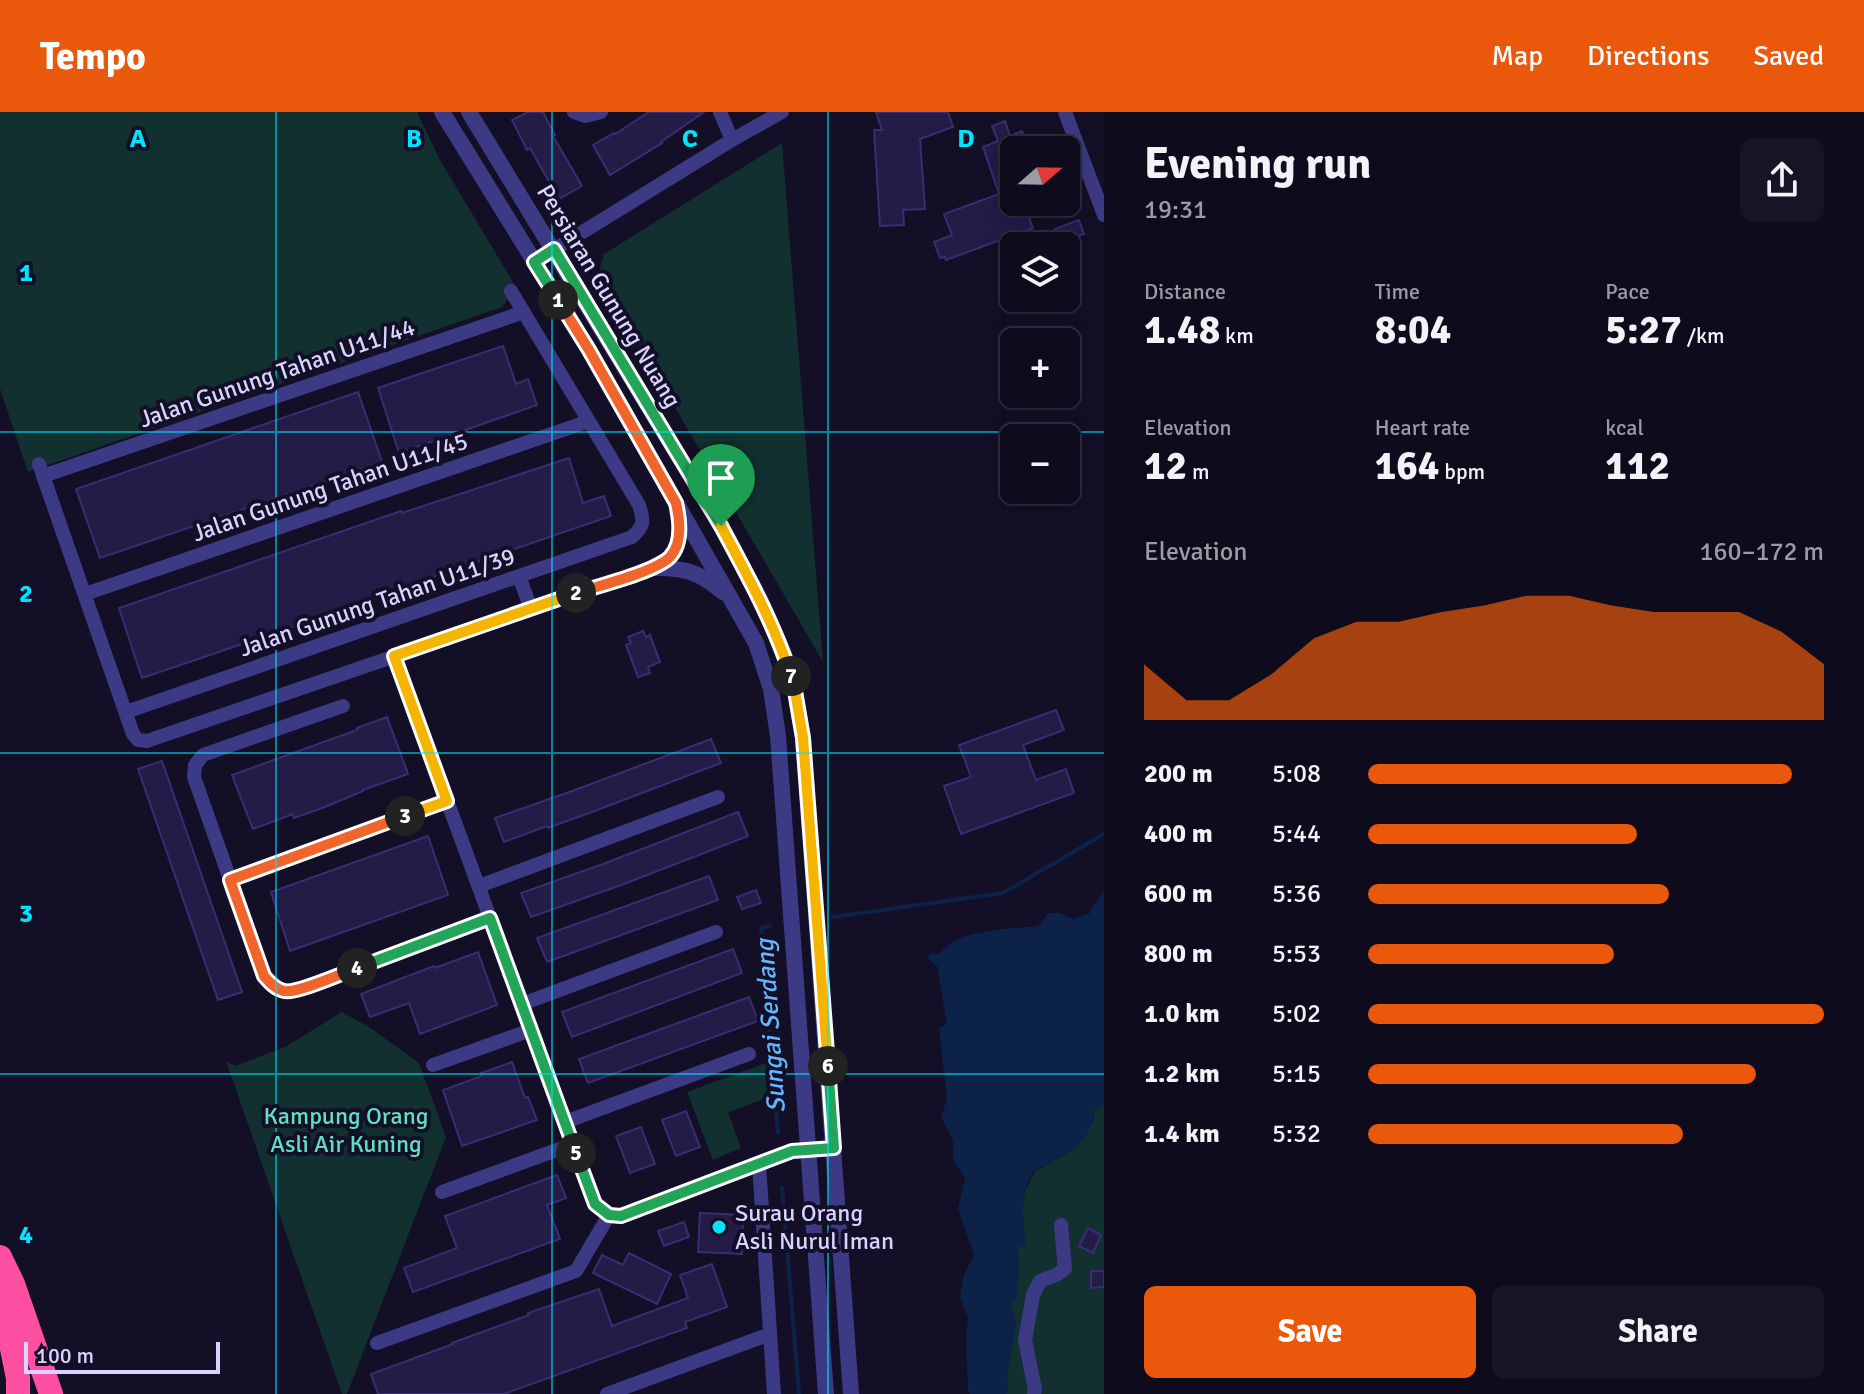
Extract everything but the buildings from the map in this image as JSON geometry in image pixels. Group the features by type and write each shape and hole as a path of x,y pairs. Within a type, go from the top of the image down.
{"highway":[{"path":"0,1257 13,1284 51,1394"},
{"path":"0,1290 18,1378 18,1394"}],"street":[{"name":"Persiaran Gunung Nuang","path":"442,112 589,350 731,599 756,643 771,689 778,736 826,1394"},
{"name":"Persiaran Gunung Nuang","path":"469,112 721,526 760,599 784,654 803,738 851,1394"},
{"path":"574,112 585,116 601,112"},
{"path":"720,112 732,140"},
{"path":"534,262 782,112"},
{"path":"1065,112 1104,215"},
{"path":"511,291 589,421"},
{"name":"Jalan Gunung Tahan U11/44","path":"85,594 41,470 524,312"},
{"name":"Jalan Gunung Tahan U11/39","path":"126,712 632,537 641,529 644,518 589,421"},
{"name":"Jalan Gunung Tahan U11/45","path":"85,594 589,421"},
{"path":"85,594 133,734 138,740 147,741 652,568 670,557 678,541 680,524 676,503"},
{"path":"652,568 673,567 692,571 709,580 731,599"},
{"path":"519,576 531,609"},
{"path":"394,656 595,1204 609,1215 621,1216 792,1151 834,1148"},
{"path":"343,706 203,755 195,765 194,777 264,976 285,992 297,990 490,918"},
{"path":"479,886 718,797"},
{"path":"230,880 447,801"},
{"path":"522,1004 716,932"},
{"path":"433,1065 531,1030"},
{"path":"565,1122 749,1054"},
{"path":"442,1192 573,1144"},
{"path":"759,1164 774,1394"},
{"path":"377,1343 576,1271 609,1215"},
{"path":"1034,1394 1025,1340 1033,1295 1040,1281 1065,1269 1061,1225"},
{"path":"607,1394 770,1334"}],"green space":[{"path":"0,112 417,112 440,160 516,287 502,307 28,472 0,389"},
{"path":"782,143 823,662 598,275 604,254"},
{"name":"Kampung Orang Asli Air Kuning","path":"342,1012 369,1027 419,1063 446,1137 347,1394 342,1394 226,1061 235,1066 285,1047"},
{"path":"766,1063 770,1097 728,1112 741,1148 713,1160 687,1092"},
{"path":"1104,1102 1104,1394 1007,1394 1010,1303 1019,1264 1017,1248 1025,1244 1021,1215 1025,1191 1035,1171 1068,1153 1093,1120 1094,1109"}],"water":[{"path":"1104,891 1103,1106 1094,1109 1089,1129 1080,1143 1037,1169 1029,1180 1023,1198 1026,1245 1017,1248 1017,1298 1010,1303 1016,1321 1007,1394 970,1394 966,1340 968,1318 960,1297 964,1275 974,1255 958,1209 965,1178 953,1159 953,1141 941,1117 947,1099 939,1028 947,1024 937,966 926,958 932,953 940,954 947,946 971,935 1038,926 1048,913 1060,913 1073,919 1090,913"}],"waterway":[{"name":"Sungai Serdang","path":"833,917 1003,893 1104,834"},
{"name":"Sungai Serdang","path":"770,926 761,928 778,1133"},
{"name":"Sungai Serdang","path":"782,1188 799,1394"}],"place":[{"name":"Surau Orang Asli Nurul Iman","path":"719,1227"}],"route":[{"path":"554,249 721,526 760,599 784,654 795,691 803,738 834,1148 792,1151 621,1216 609,1215 595,1204 490,918 285,992 264,976 230,880 447,801 394,656 652,568 670,557 678,541 680,524 676,503 589,350 534,262 554,249"}]}
